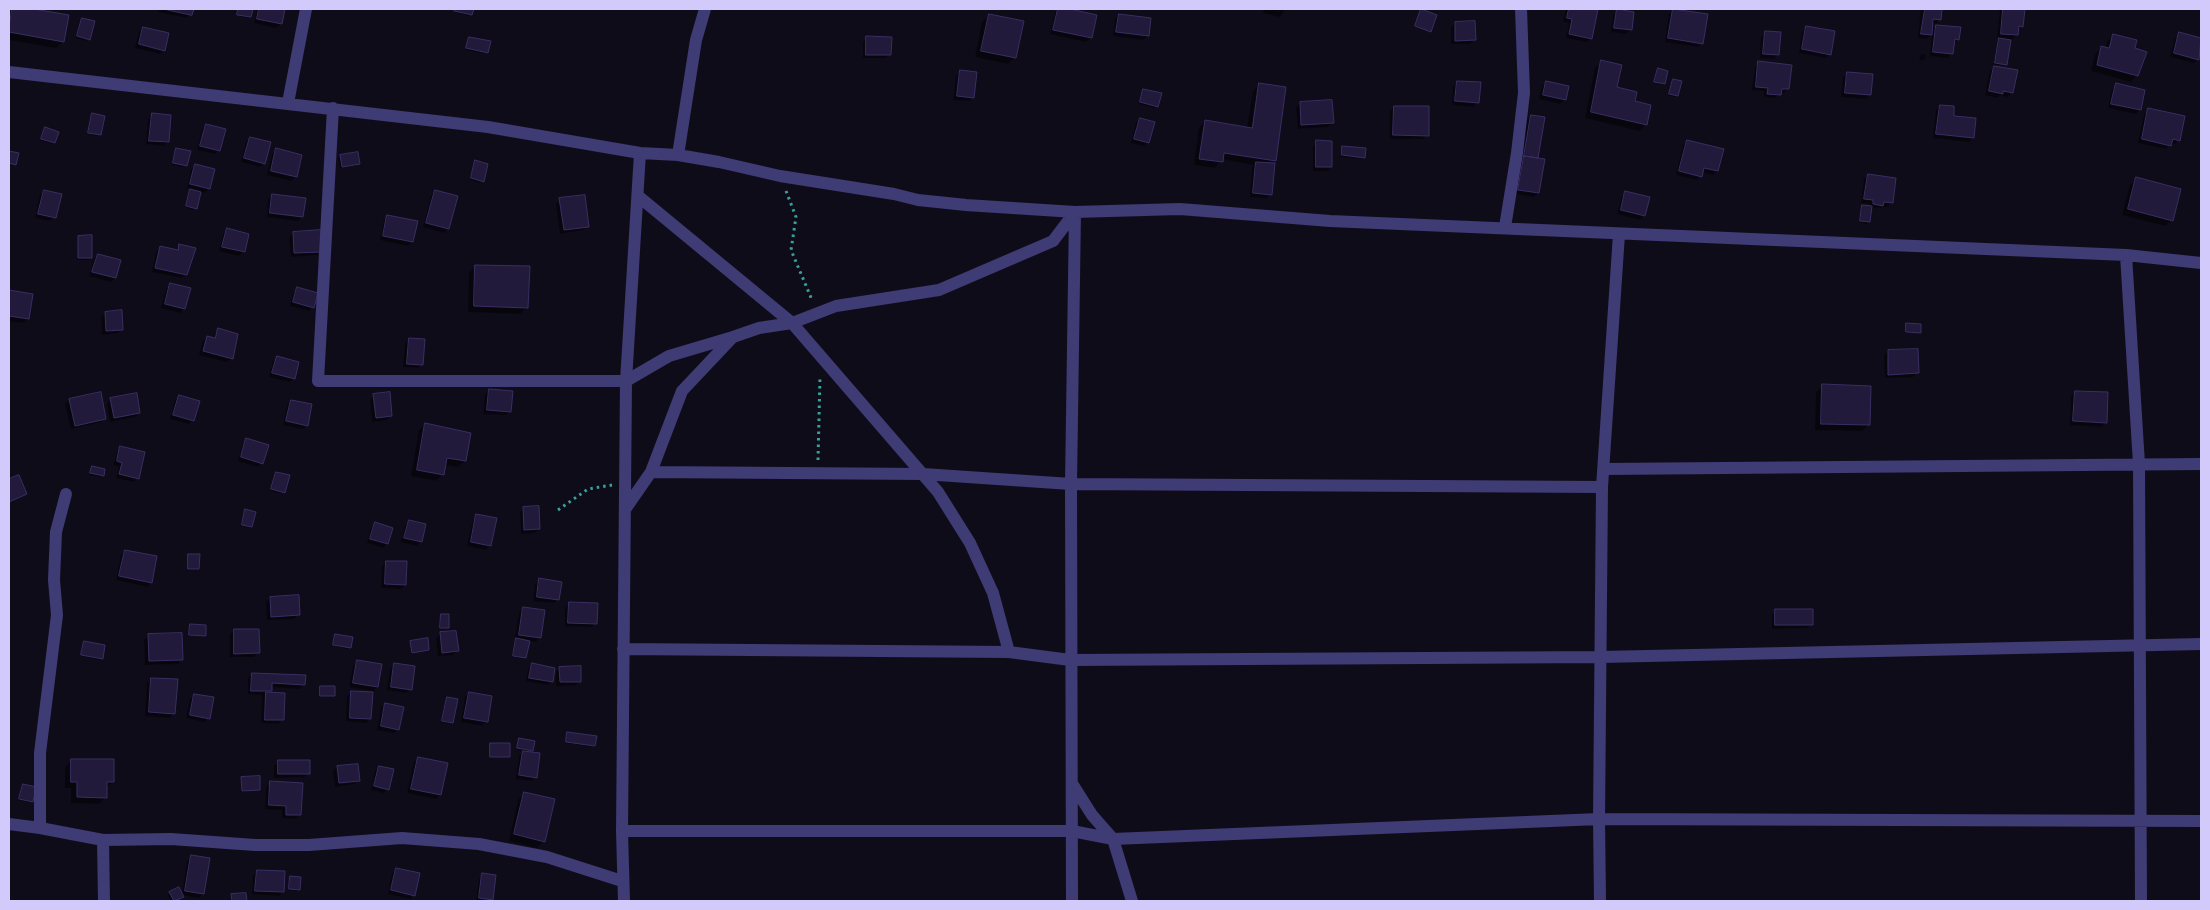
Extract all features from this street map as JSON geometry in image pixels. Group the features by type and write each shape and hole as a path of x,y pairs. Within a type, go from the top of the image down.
{"street":[{"path":"288,104 306,9"},
{"path":"678,155 696,40 705,9"},
{"path":"1505,227 1524,93 1521,9"},
{"path":"9,72 488,127 640,153 678,155 780,176 894,194 918,200 1075,212 1180,209 1330,220 1619,234 2126,254 2201,264"},
{"path":"333,108 318,381 626,381 669,356 760,328 792,323 836,306 939,290 1052,241 1075,212"},
{"path":"624,901 622,831 626,381 640,153"},
{"path":"638,196 792,323 938,492 970,543 993,593 1009,652"},
{"path":"1072,901 1073,785 1070,660 1075,212"},
{"path":"1600,901 1602,487 1619,234"},
{"path":"2126,254 2139,464 2140,901"},
{"path":"626,508 651,472 682,391 733,337"},
{"path":"1604,469 2201,464"},
{"path":"651,472 923,474 1071,484 1602,487"},
{"path":"40,828 40,753 57,615 54,580 56,532 66,494"},
{"path":"623,649 1009,652 1070,660 1600,657 2201,644"},
{"path":"1073,785 1092,815 1113,839 1132,901"},
{"path":"622,831 1072,830 1113,839 1599,819 2201,821"},
{"path":"9,824 103,840 172,839 255,845 309,845 402,838 479,844 547,857 622,881"},
{"path":"103,840 104,901"}],"path":[{"path":"780,176 796,216 791,250 818,313"},
{"path":"817,473 821,356"},
{"path":"558,510 588,489 624,482"}],"building":[{"path":"12,9 34,9 69,15 64,42 9,32"},
{"path":"164,9 194,9 192,15"},
{"path":"238,9 253,9 251,17 237,15"},
{"path":"259,9 285,9 282,24 257,19"},
{"path":"455,9 474,9 472,15 454,11"},
{"path":"1058,9 1070,9 1097,15 1092,38 1053,30"},
{"path":"1421,9 1437,15 1431,32 1415,26"},
{"path":"1569,9 1598,9 1592,39 1569,34 1572,19 1567,18"},
{"path":"1617,9 1634,12 1632,30 1614,28"},
{"path":"1673,9 1708,14 1703,44 1668,38"},
{"path":"1925,9 1942,9 1941,20 1933,19 1932,35 1921,34"},
{"path":"2003,9 2025,9 2023,27 2019,26 2018,35 2001,34"},
{"path":"989,14 1024,21 1016,58 981,51"},
{"path":"1119,14 1151,18 1149,36 1116,32"},
{"path":"82,18 95,21 90,40 77,36"},
{"path":"1475,21 1476,40 1455,41 1455,22"},
{"path":"1936,25 1961,27 1959,40 1955,39 1953,54 1933,52"},
{"path":"1806,26 1835,31 1831,55 1802,49"},
{"path":"143,27 169,33 165,51 139,44"},
{"path":"1765,31 1781,32 1779,55 1763,54"},
{"path":"2179,32 2201,38 2199,60 2174,53"},
{"path":"2113,34 2137,40 2135,48 2147,52 2138,76 2097,65 2101,46 2109,48"},
{"path":"866,36 892,37 891,55 866,55"},
{"path":"469,37 491,41 488,53 466,48"},
{"path":"1999,38 2011,40 2007,65 1995,63"},
{"path":"1601,60 1622,65 1617,87 1637,92 1635,101 1651,105 1647,125 1591,112"},
{"path":"1758,61 1792,65 1789,89 1782,89 1781,95 1767,94 1768,88 1756,87"},
{"path":"1994,66 2018,70 2013,93 2003,91 2003,94 1989,91"},
{"path":"1658,68 1668,71 1665,84 1654,82"},
{"path":"960,70 977,72 974,98 957,96"},
{"path":"1847,72 1873,74 1871,95 1845,93"},
{"path":"1673,79 1682,81 1678,96 1669,94"},
{"path":"1457,81 1481,82 1479,103 1455,101"},
{"path":"1546,81 1569,86 1566,100 1543,95"},
{"path":"1259,83 1286,87 1276,161 1224,153 1223,162 1199,159 1205,120 1252,128"},
{"path":"2116,83 2145,90 2141,110 2111,104"},
{"path":"1143,89 1162,93 1158,107 1140,102"},
{"path":"1332,100 1334,123 1301,125 1300,102"},
{"path":"1940,105 1954,106 1954,116 1976,118 1974,138 1936,134"},
{"path":"1394,106 1429,106 1429,136 1393,135"},
{"path":"2148,108 2185,116 2180,141 2173,139 2171,146 2142,139"},
{"path":"92,113 105,116 101,135 88,133"},
{"path":"152,113 171,115 169,142 149,141"},
{"path":"1531,115 1545,117 1538,158 1524,156"},
{"path":"1140,118 1155,122 1149,143 1134,139"},
{"path":"206,124 226,129 220,151 200,146"},
{"path":"45,127 59,132 55,143 41,139"},
{"path":"250,137 271,142 265,164 244,158"},
{"path":"1316,140 1332,141 1332,167 1316,167"},
{"path":"1687,140 1724,149 1718,171 1704,168 1702,177 1679,171"},
{"path":"1342,146 1366,148 1365,158 1342,155"},
{"path":"176,148 191,151 187,166 173,163"},
{"path":"276,148 302,155 297,177 271,171"},
{"path":"9,151 19,153 16,165 9,163"},
{"path":"358,152 360,164 342,167 340,155"},
{"path":"1524,156 1545,159 1539,193 1518,190"},
{"path":"475,160 488,164 484,182 471,178"},
{"path":"1256,162 1275,163 1272,195 1253,193"},
{"path":"195,164 215,169 210,189 190,184"},
{"path":"1868,174 1896,178 1893,203 1884,202 1883,206 1873,204 1873,200 1864,199"},
{"path":"2136,177 2181,189 2173,221 2128,209"},
{"path":"190,189 201,192 197,209 186,206"},
{"path":"44,190 62,194 56,218 38,214"},
{"path":"435,190 458,196 449,229 426,223"},
{"path":"1625,191 1650,197 1645,216 1621,210"},
{"path":"272,194 306,198 303,217 270,213"},
{"path":"585,195 589,227 564,230 559,198"},
{"path":"1862,205 1872,206 1870,222 1860,221"},
{"path":"387,215 418,221 413,242 383,236"},
{"path":"227,228 249,234 245,252 222,247"},
{"path":"321,230 322,252 294,253 293,232"},
{"path":"92,235 92,258 78,258 78,236"},
{"path":"179,244 196,248 187,275 155,268 160,246 178,250"},
{"path":"98,254 121,260 116,278 92,272"},
{"path":"475,265 530,266 528,308 474,306"},
{"path":"170,283 191,288 185,309 165,304"},
{"path":"297,287 318,293 314,308 293,302"},
{"path":"9,290 33,294 29,319 9,316"},
{"path":"122,310 123,330 106,331 105,312"},
{"path":"1906,323 1921,324 1921,333 1906,332"},
{"path":"218,328 238,334 233,359 203,351 207,336 215,338"},
{"path":"409,338 425,339 423,365 407,364"},
{"path":"1918,349 1919,373 1888,375 1888,350"},
{"path":"277,356 299,362 295,379 272,373"},
{"path":"1822,384 1871,386 1870,425 1821,424"},
{"path":"489,389 513,391 511,412 487,410"},
{"path":"2075,391 2108,392 2107,423 2073,421"},
{"path":"101,392 106,419 75,426 69,399"},
{"path":"390,392 392,416 376,418 373,394"},
{"path":"137,393 140,413 114,418 110,398"},
{"path":"179,395 200,401 194,421 173,415"},
{"path":"291,400 312,404 308,426 286,421"},
{"path":"425,423 471,433 466,461 447,458 444,475 417,470"},
{"path":"246,438 269,445 263,464 241,457"},
{"path":"120,446 145,452 139,479 119,474 122,463 117,461"},
{"path":"92,466 105,469 104,476 90,473"},
{"path":"276,472 290,475 285,493 271,489"},
{"path":"19,475 27,494 9,502 9,479"},
{"path":"539,506 540,529 524,530 523,507"},
{"path":"245,509 256,512 252,527 242,525"},
{"path":"476,514 497,518 491,546 471,542"},
{"path":"409,520 426,524 422,542 404,538"},
{"path":"375,522 393,528 388,544 370,539"},
{"path":"125,550 157,556 152,583 119,576"},
{"path":"188,554 200,554 199,569 188,569"},
{"path":"386,561 407,561 406,585 385,584"},
{"path":"539,578 562,582 559,600 537,597"},
{"path":"299,595 300,615 271,617 270,597"},
{"path":"569,602 598,603 597,624 568,623"},
{"path":"523,607 545,610 541,638 519,635"},
{"path":"1775,609 1813,609 1813,625 1775,625"},
{"path":"441,614 449,614 449,628 440,628"},
{"path":"190,624 206,625 206,636 189,635"},
{"path":"234,629 259,629 260,653 234,654"},
{"path":"456,631 459,651 442,653 440,632"},
{"path":"182,633 183,660 149,661 148,634"},
{"path":"335,634 353,637 351,648 333,645"},
{"path":"428,638 429,650 412,653 410,641"},
{"path":"516,638 530,641 526,658 513,656"},
{"path":"84,641 105,645 103,659 81,655"},
{"path":"357,660 382,664 378,687 353,683"},
{"path":"394,663 415,666 412,690 391,687"},
{"path":"532,663 555,668 553,682 529,678"},
{"path":"581,666 581,682 560,682 559,667"},
{"path":"252,673 306,675 305,685 272,683 272,691 251,691"},
{"path":"151,678 178,679 175,714 149,712"},
{"path":"320,686 335,686 335,696 320,696"},
{"path":"351,691 373,692 371,719 350,718"},
{"path":"266,692 285,693 284,720 265,720"},
{"path":"469,692 492,696 488,722 464,718"},
{"path":"194,694 214,697 210,719 190,715"},
{"path":"447,697 458,699 453,723 442,721"},
{"path":"385,703 404,707 399,730 381,726"},
{"path":"567,732 597,736 595,746 566,742"},
{"path":"519,738 535,741 533,751 517,748"},
{"path":"490,743 510,743 510,757 490,757"},
{"path":"523,751 540,753 537,778 519,775"},
{"path":"418,757 448,763 441,795 411,789"},
{"path":"71,759 114,759 114,782 107,782 107,798 77,797 77,782 71,782"},
{"path":"278,760 310,760 310,774 278,774"},
{"path":"358,764 360,781 339,783 337,766"},
{"path":"379,766 394,769 389,790 374,786"},
{"path":"260,776 260,790 242,791 241,777"},
{"path":"270,781 303,783 301,815 286,815 286,806 269,805"},
{"path":"23,784 36,787 33,802 19,799"},
{"path":"524,792 555,799 545,842 514,834"},
{"path":"191,855 210,858 204,894 185,891"},
{"path":"396,868 420,873 415,896 391,890"},
{"path":"257,870 285,871 284,892 255,891"},
{"path":"482,873 496,875 493,900 479,898"},
{"path":"290,876 301,877 300,890 289,889"},
{"path":"179,887 184,897 174,901 169,892"},
{"path":"246,893 247,901 232,901 231,894"}]}
